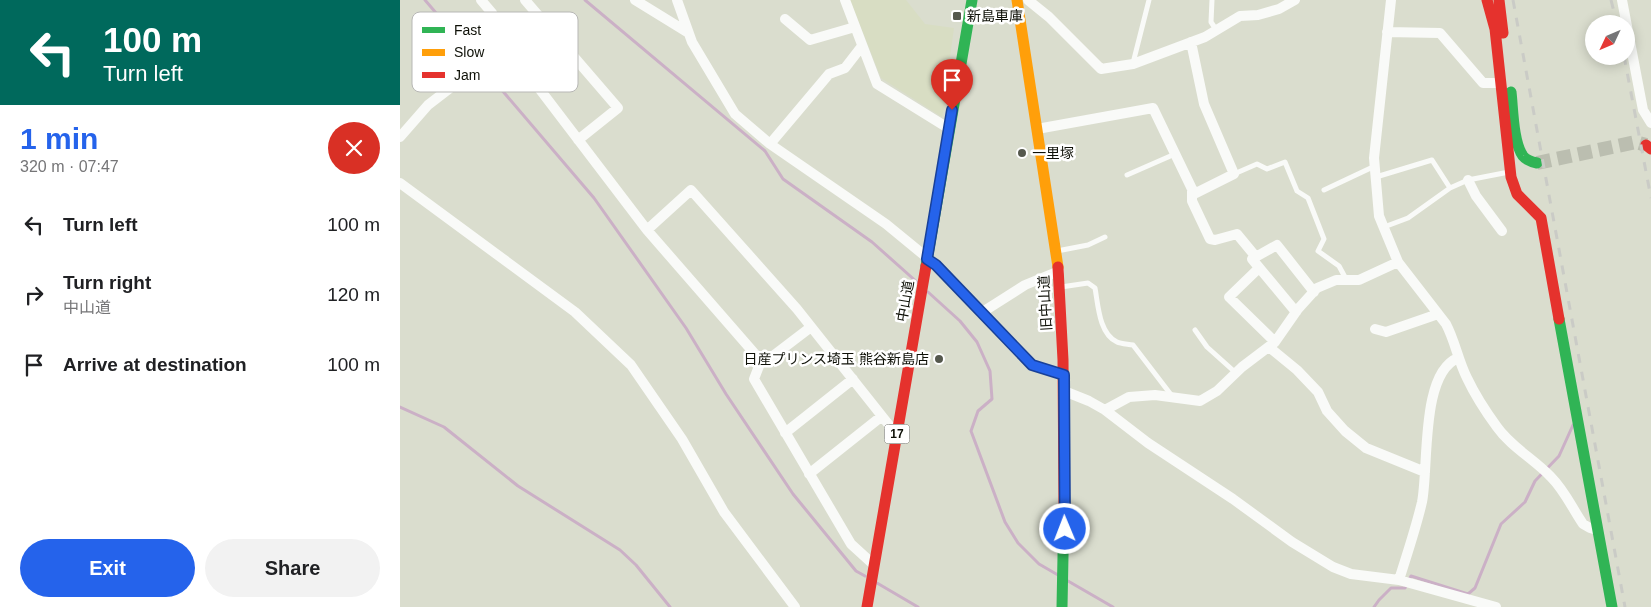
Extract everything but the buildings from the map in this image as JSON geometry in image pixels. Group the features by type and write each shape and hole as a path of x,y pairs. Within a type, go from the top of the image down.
{"main road":[{"name":"中山道","path":"867,607 924,279 948,128 972,0"},
{"name":"旧中山道","path":"1017,0 1057,251 1060,287 1064,375 1064,586 1062,607"},
{"path":"1487,0 1495,29 1510,171 1517,194 1541,218 1612,607"},
{"path":"1499,0 1519,146 1523,156 1537,163"}],"street":[{"path":"481,0 491,12"},
{"path":"525,0 535,12"},
{"path":"635,0 688,32"},
{"path":"677,0 688,32 708,71 735,114 770,144 886,224 936,265 1032,365 1064,375"},
{"path":"845,0 877,84 948,128"},
{"path":"1028,0 1049,17 1101,69 1133,64 1217,31 1240,16 1258,15 1295,0"},
{"path":"1391,0 1374,158 1379,216 1398,262 1452,335 1458,358 1471,386 1497,426 1507,438 1561,487 1584,524 1598,530"},
{"path":"1622,0 1644,110 1651,123"},
{"path":"785,19 810,40 855,26"},
{"path":"1387,32 1440,33 1483,83 1501,83"},
{"path":"1037,129 1153,108 1192,189 1196,193 1234,174 1204,104 1191,42"},
{"path":"770,144 829,74 845,68 862,46"},
{"path":"578,62 618,108 578,140"},
{"path":"400,137 428,105 445,92"},
{"path":"542,92 647,230 761,361"},
{"path":"1468,180 1476,196 1502,231"},
{"path":"400,183 575,312 631,365 682,439 724,512 795,607"},
{"path":"1192,189 1192,202 1210,239 1215,240 1237,234 1256,257"},
{"path":"647,230 690,190 811,327 889,425 898,430"},
{"path":"1296,312 1252,259 1277,245 1314,292"},
{"path":"1105,410 1129,397 1155,395 1200,402 1217,391 1236,373 1272,345 1296,312 1317,288 1336,280 1359,280 1398,262"},
{"path":"1259,268 1229,297 1318,392 1327,412 1345,431 1366,448 1425,472"},
{"path":"981,313 1025,285 1058,272"},
{"path":"1375,328 1386,332 1438,314"},
{"path":"761,361 769,359 811,327"},
{"path":"1403,581 1422,501 1427,423 1430,406 1439,379 1447,365 1458,358"},
{"path":"761,361 754,379 851,544 874,569"},
{"path":"785,433 852,379"},
{"path":"1064,391 1105,410 1148,443 1233,499 1292,542 1333,567 1351,574 1403,581 1496,607"},
{"path":"809,474 882,416"}],"lane":[{"path":"1133,64 1149,0"},
{"path":"1212,0 1211,22 1217,31"},
{"path":"1127,175 1175,154"},
{"path":"1324,190 1375,172 1432,160 1450,188"},
{"path":"1234,174 1257,164 1267,169 1285,162 1297,191 1308,198 1324,239 1318,251 1339,266 1346,280"},
{"path":"1384,228 1408,218 1450,188 1468,180 1510,171"},
{"path":"1057,251 1088,245 1105,237"},
{"path":"1060,287 1088,283 1095,288 1106,332 1116,342 1133,345 1174,399"},
{"path":"1195,330 1207,347 1236,373"}],"shaded area":[{"path":"850,0 906,0 925,24 954,28 950,57 951,76 942,117 881,78"}],"waterway":[{"path":"425,0 435,12"},
{"path":"585,0 765,151 783,179 872,242 918,283"},
{"path":"504,92 594,198 686,328 726,394 793,494 856,571 865,576"},
{"path":"928,292 960,321 977,342 990,371 992,399 978,411 971,431 1005,522 1018,543 1039,564 1058,575"},
{"path":"400,407 444,427 518,486 620,550 636,565 670,607"},
{"path":"1374,607 1391,588 1405,588 1411,576 1468,594 1475,588 1501,524 1525,502 1535,481 1559,456 1573,425"},
{"path":"1068,581 1113,607"},
{"path":"877,583 918,607"}],"tunnel":[{"path":"1537,163 1636,142 1646,145"}],"railway":[{"path":"1513,0 1625,607"},
{"path":"1611,0 1615,15"},
{"path":"1626,65 1651,198"}],"traffic: fast":[{"path":"926,266 972,0"},
{"path":"1511,92 1517,142 1523,156 1537,163"},
{"path":"1559,319 1612,607"},
{"path":"1062,607 1064,505"}],"traffic: slow":[{"path":"1017,0 1058,267"}],"traffic: jam":[{"path":"1487,0 1495,29 1511,177 1517,194 1541,218 1559,319"},
{"path":"1499,0 1503,33"},
{"path":"1646,145 1651,149"},
{"path":"867,607 926,266"},
{"path":"1058,267 1063,360 1064,505"}],"place":[{"name":"新島車庫","path":"957,16"},
{"name":"一里塚","path":"1022,153"},
{"name":"日産プリンス埼玉 熊谷新島店","path":"939,359"}],"route":[{"path":"952,110 927,259 936,265 1032,365 1064,375 1065,529"}]}
